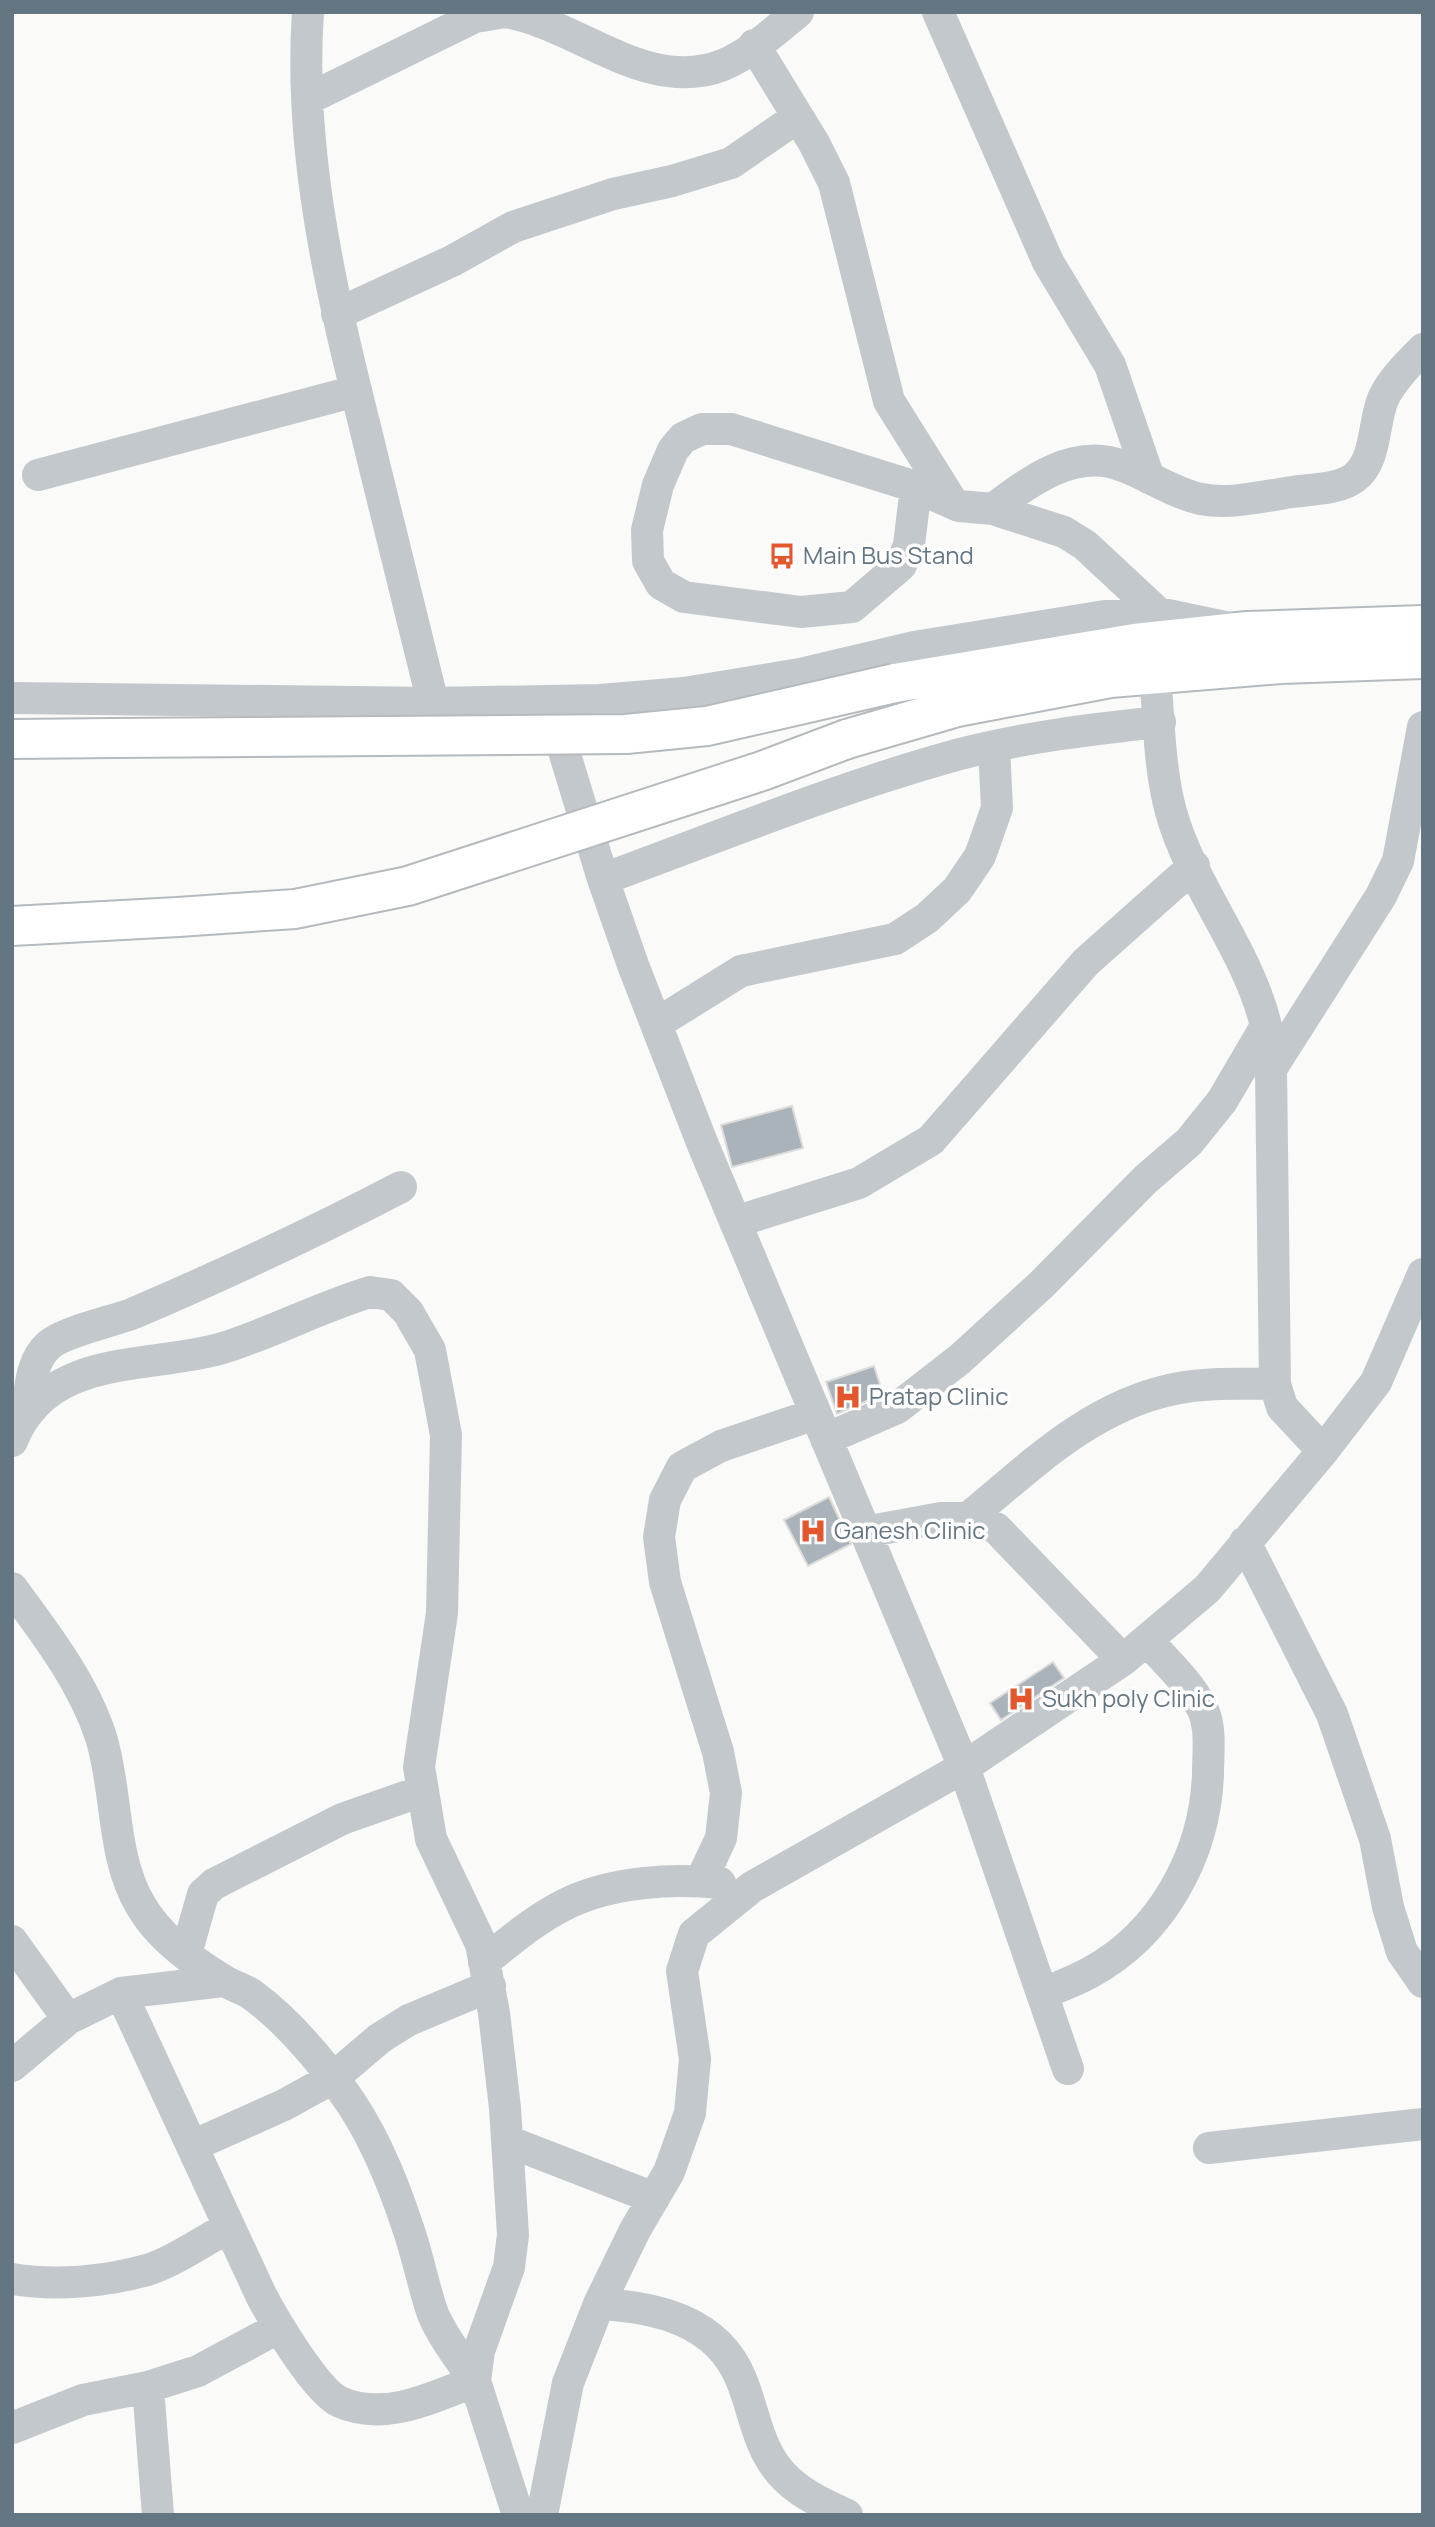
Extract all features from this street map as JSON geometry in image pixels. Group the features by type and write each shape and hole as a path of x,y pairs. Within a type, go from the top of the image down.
{"main road":[{"path":"27,739 625,734 707,726 895,683 1113,646 1247,631 1423,625"},
{"path":"12,926 295,909 408,886 762,771 847,739 957,707 1110,678 1281,664 1423,659"}],"street":[{"path":"289,12 306,47"},
{"path":"308,12 308,99 321,220 337,313 433,704"},
{"path":"308,99 491,14 532,16 625,60 694,74 726,64 798,12"},
{"path":"938,12 1048,262 1110,365 1149,478"},
{"path":"754,45 834,183 889,401 951,500"},
{"path":"337,313 452,261 513,227 613,194 672,181 731,163 798,117"},
{"path":"993,509 1026,484 1059,467 1093,458 1121,465 1175,491 1203,500 1238,499 1337,486 1355,477 1367,460 1384,398 1423,349"},
{"path":"38,475 356,391"},
{"path":"916,486 909,545 901,565 852,607 802,612 684,597 662,584 648,561 647,530 659,485 673,450 683,438 702,429 731,429 916,486 968,507 993,509 1064,532 1085,545 1158,612"},
{"path":"12,698 433,704 549,702 684,693 800,674 914,647 1105,616 1158,612 1247,631"},
{"path":"1155,674 1171,812 1249,981 1266,1026 1271,1069 1275,1384 1282,1407 1323,1451"},
{"path":"549,702 603,879 656,1024 735,1222 964,1767 1068,2068"},
{"path":"603,879 871,782 994,747 1062,732 1160,722"},
{"path":"1271,1069 1381,896 1398,861 1423,727"},
{"path":"656,1024 741,971 895,939 927,918 957,890 980,856 997,808 994,747"},
{"path":"735,1222 859,1183 931,1140 1086,962 1194,866"},
{"path":"701,1881 721,1838 726,1793 718,1752 665,1582 659,1537 665,1500 682,1467 721,1446 821,1427 897,1408 960,1359 1041,1285 1146,1179 1189,1142 1222,1101 1266,1026"},
{"path":"19,1428 39,1356 51,1342 130,1315 301,1240 401,1187"},
{"path":"542,2515 568,2383 599,2304 669,2172 690,2113 695,2059 682,1971 694,1934 752,1887 964,1767 1123,1660 1206,1589 1323,1451 1376,1382 1423,1275"},
{"path":"19,1428 66,1380 103,1368 194,1355 234,1345 370,1292 391,1295 408,1312 429,1350 446,1435 442,1613 419,1767 431,1839 481,1944 507,2141 513,2235 509,2267 479,2351 475,2381"},
{"path":"968,1518 1062,1439 1120,1405 1175,1388 1275,1384"},
{"path":"865,1532 941,1518 968,1518 996,1528 1123,1660"},
{"path":"1245,1542 1332,1714 1375,1839 1388,1907 1402,1952 1423,1982"},
{"path":"12,1588 48,1636 82,1692 101,1737 113,1787 126,1872 140,1905 156,1928 186,1954 223,1981 250,1994 288,2026 344,2092 392,2187 408,2228 434,2316 475,2381 518,2515"},
{"path":"1042,1994 1093,1971 1142,1932 1178,1890 1197,1841 1207,1785 1209,1736 1203,1708 1147,1640"},
{"path":"186,1954 203,1894 214,1884 342,1819 422,1791"},
{"path":"192,2146 284,2105 333,2078 380,2038 487,1974 528,1927 569,1903 626,1888 669,1881 701,1881 752,1887"},
{"path":"12,1941 68,2019"},
{"path":"12,2066 68,2019 121,1993 223,1981"},
{"path":"121,1993 278,2328 320,2384 340,2402 379,2409 414,2405 475,2381"},
{"path":"1209,2148 1423,2124"},
{"path":"507,2141 654,2198"},
{"path":"12,2279 40,2283 98,2279 149,2269 229,2227"},
{"path":"599,2304 637,2306 694,2324 723,2350 740,2377 761,2442 779,2471 798,2490 847,2515"},
{"path":"12,2428 83,2400 148,2387 198,2371 278,2328"},
{"path":"148,2387 158,2515"}],"building":[{"path":"792,1106 803,1148 732,1167 721,1125"},
{"path":"874,1366 883,1394 837,1414 826,1382"},
{"path":"829,1497 851,1544 808,1566 784,1520"},
{"path":"1053,1662 1064,1678 1001,1720 990,1703"}],"place":[{"name":"Main Bus Stand","path":"782,556"},
{"name":"Pratap Clinic","path":"848,1397"},
{"name":"Ganesh Clinic","path":"813,1531"},
{"name":"Sukh poly Clinic","path":"1021,1699"}]}
